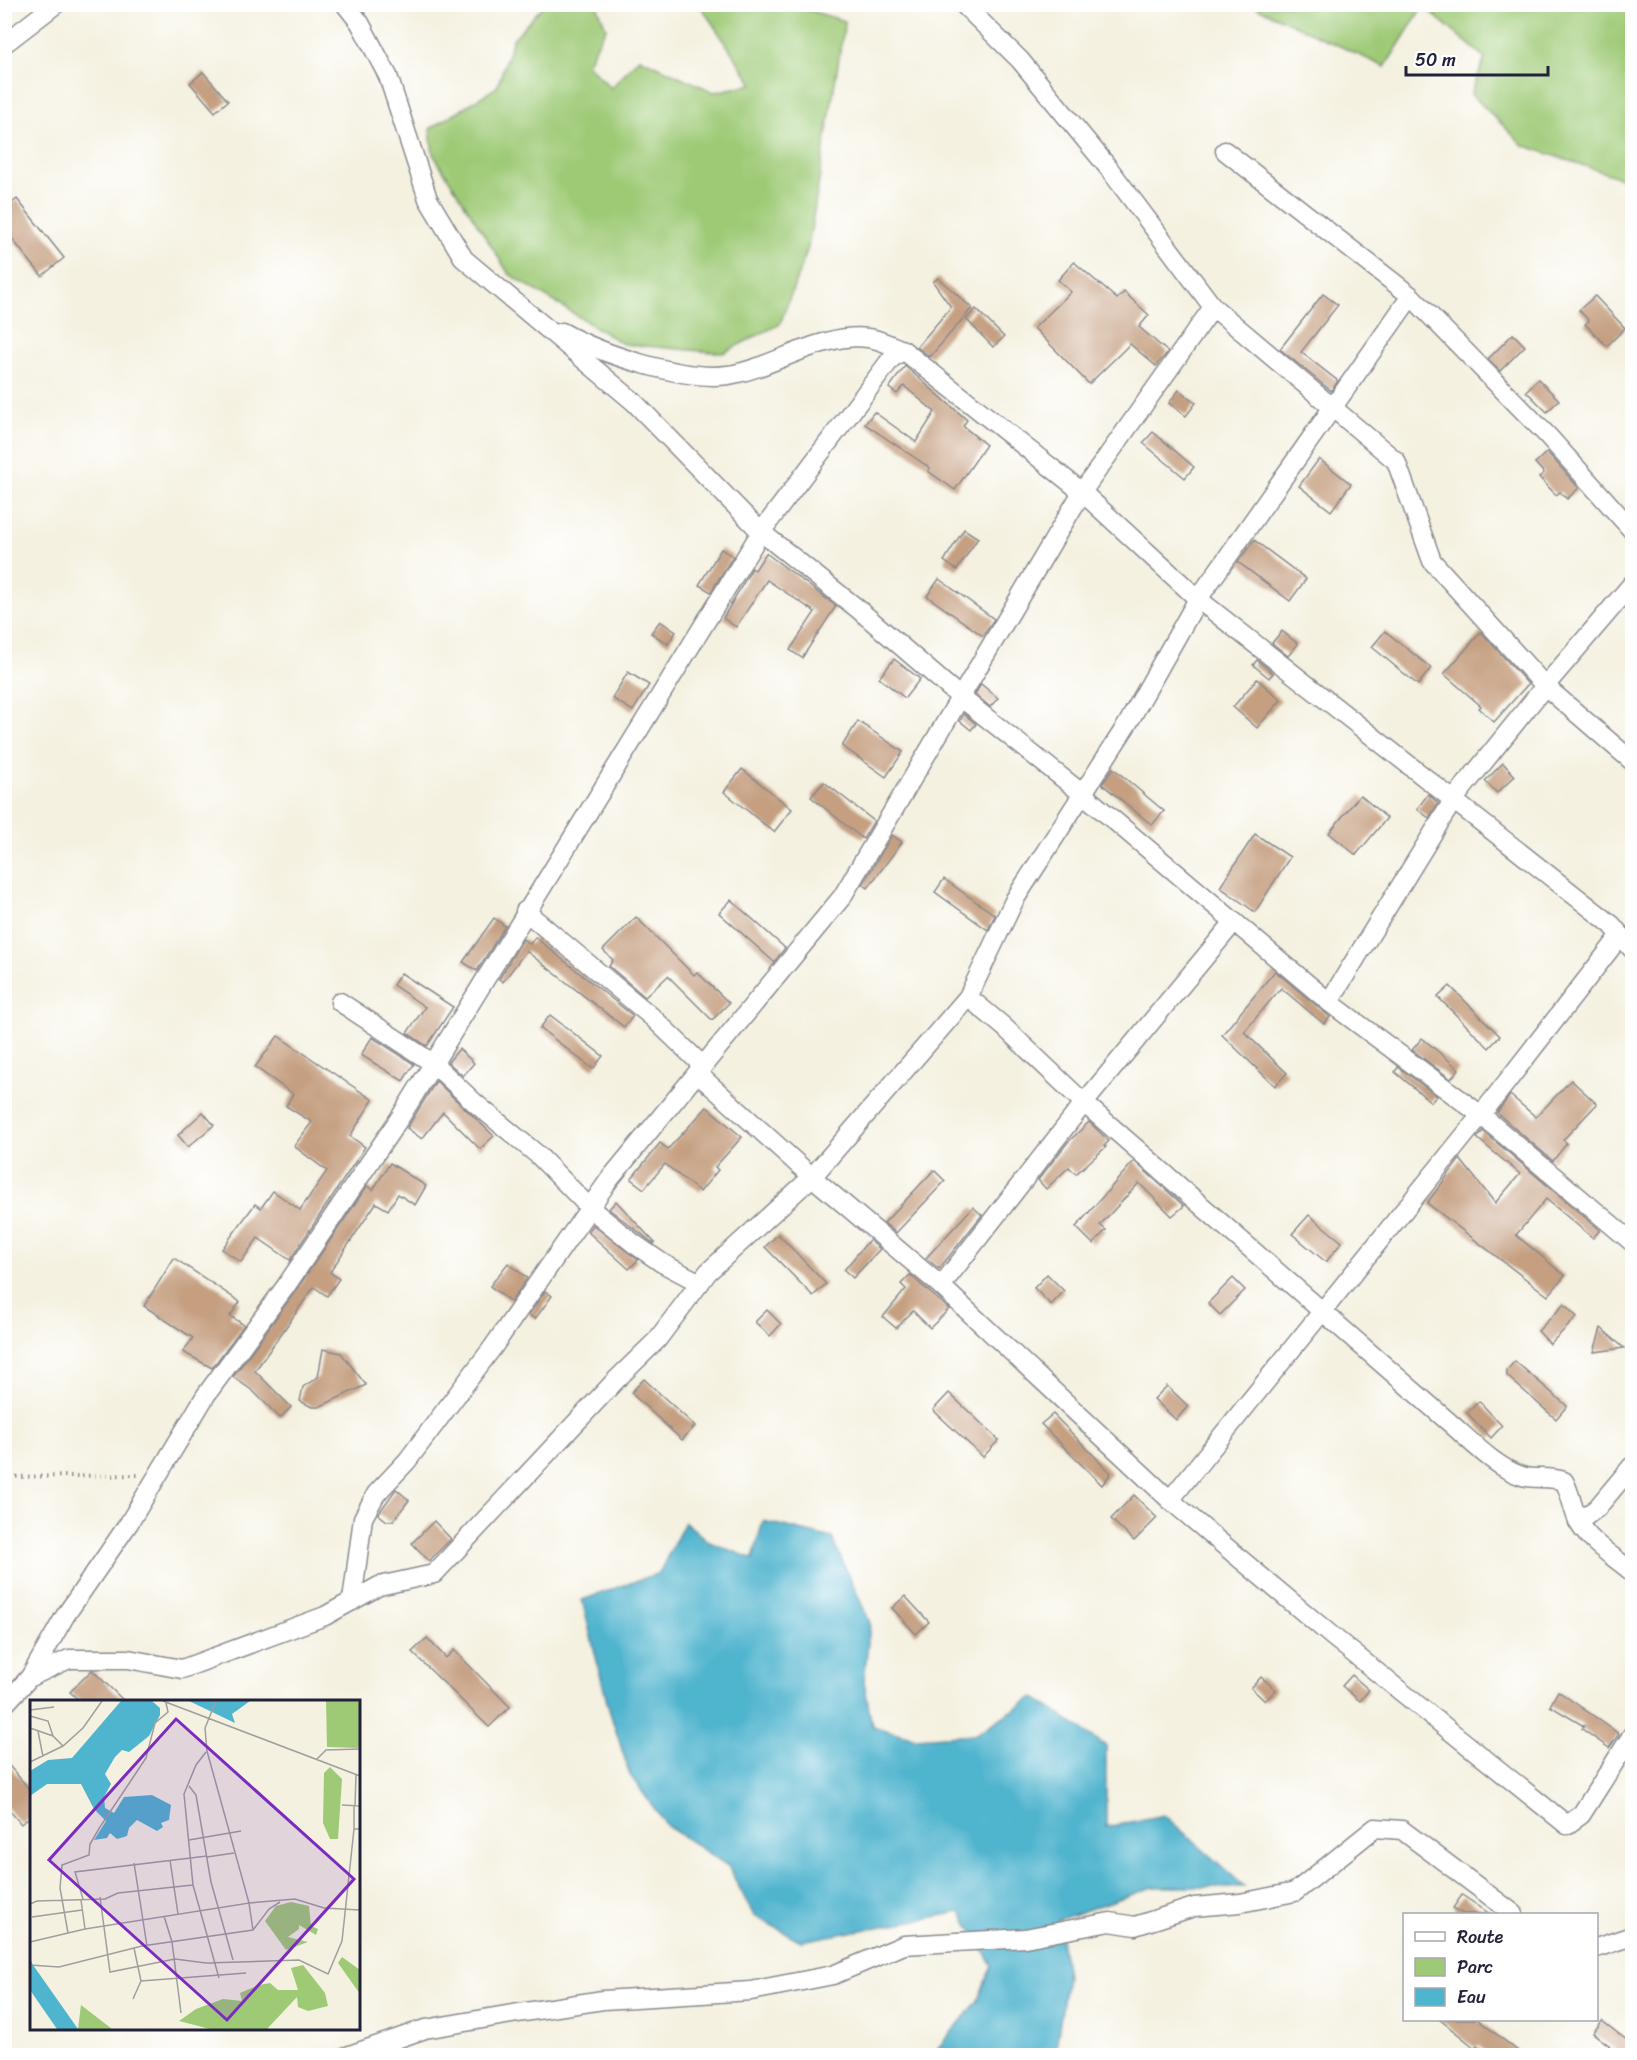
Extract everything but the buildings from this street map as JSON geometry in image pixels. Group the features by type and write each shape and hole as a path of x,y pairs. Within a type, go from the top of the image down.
{"street":[{"path":"7,37 56,4"},
{"path":"345,4 360,23 388,76 428,199 464,258 521,309 633,401 760,532 858,609 959,696 1084,795 1329,1002 1481,1115 1632,1242"},
{"path":"963,4 1020,60 1107,166 1213,308 1396,461 1432,561 1545,686 1632,760"},
{"path":"1225,151 1411,296 1548,436 1632,530"},
{"path":"30,1677 69,1659 128,1659 182,1669 325,1616 379,1586 434,1574 616,1380 657,1340 708,1272 812,1177 968,997 1015,899 1084,795 1198,599 1411,296"},
{"path":"352,1601 363,1518 376,1494 407,1461 493,1347 518,1307 609,1180 842,897 959,696 1082,492 1213,308"},
{"path":"521,309 579,342 681,374 728,375 826,342 868,338 903,350 1082,492 1198,599 1454,799 1627,942 1481,1115 1170,1500"},
{"path":"4,1705 30,1677 65,1616 129,1523 206,1395 286,1286 434,1064 525,912 760,532 891,359 903,350"},
{"path":"1329,1002 1454,799 1545,686 1632,584"},
{"path":"525,912 652,1017 700,1069 812,1177 941,1286 1170,1500 1332,1636 1567,1825 1581,1815 1632,1735"},
{"path":"941,1286 1084,1103 1234,922"},
{"path":"968,997 1003,1026 1084,1103 1323,1310 1450,1424 1503,1466 1523,1477 1549,1476 1564,1481 1572,1495 1578,1522 1590,1537 1632,1572"},
{"path":"340,1002 434,1064 475,1103 538,1155 590,1208 663,1263 700,1283"},
{"path":"1578,1522 1597,1508 1632,1466"},
{"path":"346,2055 425,2029 512,2014 603,2001 751,1991 833,1976 904,1945 1025,1938 1110,1923 1135,1926 1194,1906 1240,1903 1295,1892 1375,1828 1402,1830 1513,1913"},
{"path":"1598,1947 1632,1936"}],"path":[{"path":"4,1477 158,1475"}],"green space":[{"path":"544,5 597,5 606,28 587,64 611,88 639,58 714,92 753,84 700,5 791,5 845,21 808,248 780,324 723,353 623,344 509,274 433,154 430,129 497,87 513,39"},
{"path":"1251,5 1632,5 1632,182 1523,145 1471,94 1485,58 1423,6 1385,67"}],"water":[{"path":"763,1521 832,1538 870,1623 864,1681 872,1726 915,1738 976,1734 1034,1697 1106,1746 1106,1827 1164,1815 1245,1887 1153,1887 1058,1920 1067,1976 1055,2055 932,2055 977,2002 992,1965 961,1912 801,1941 754,1916 728,1866 667,1826 630,1775 608,1706 582,1600 659,1573 685,1522 709,1542 753,1559"}]}
